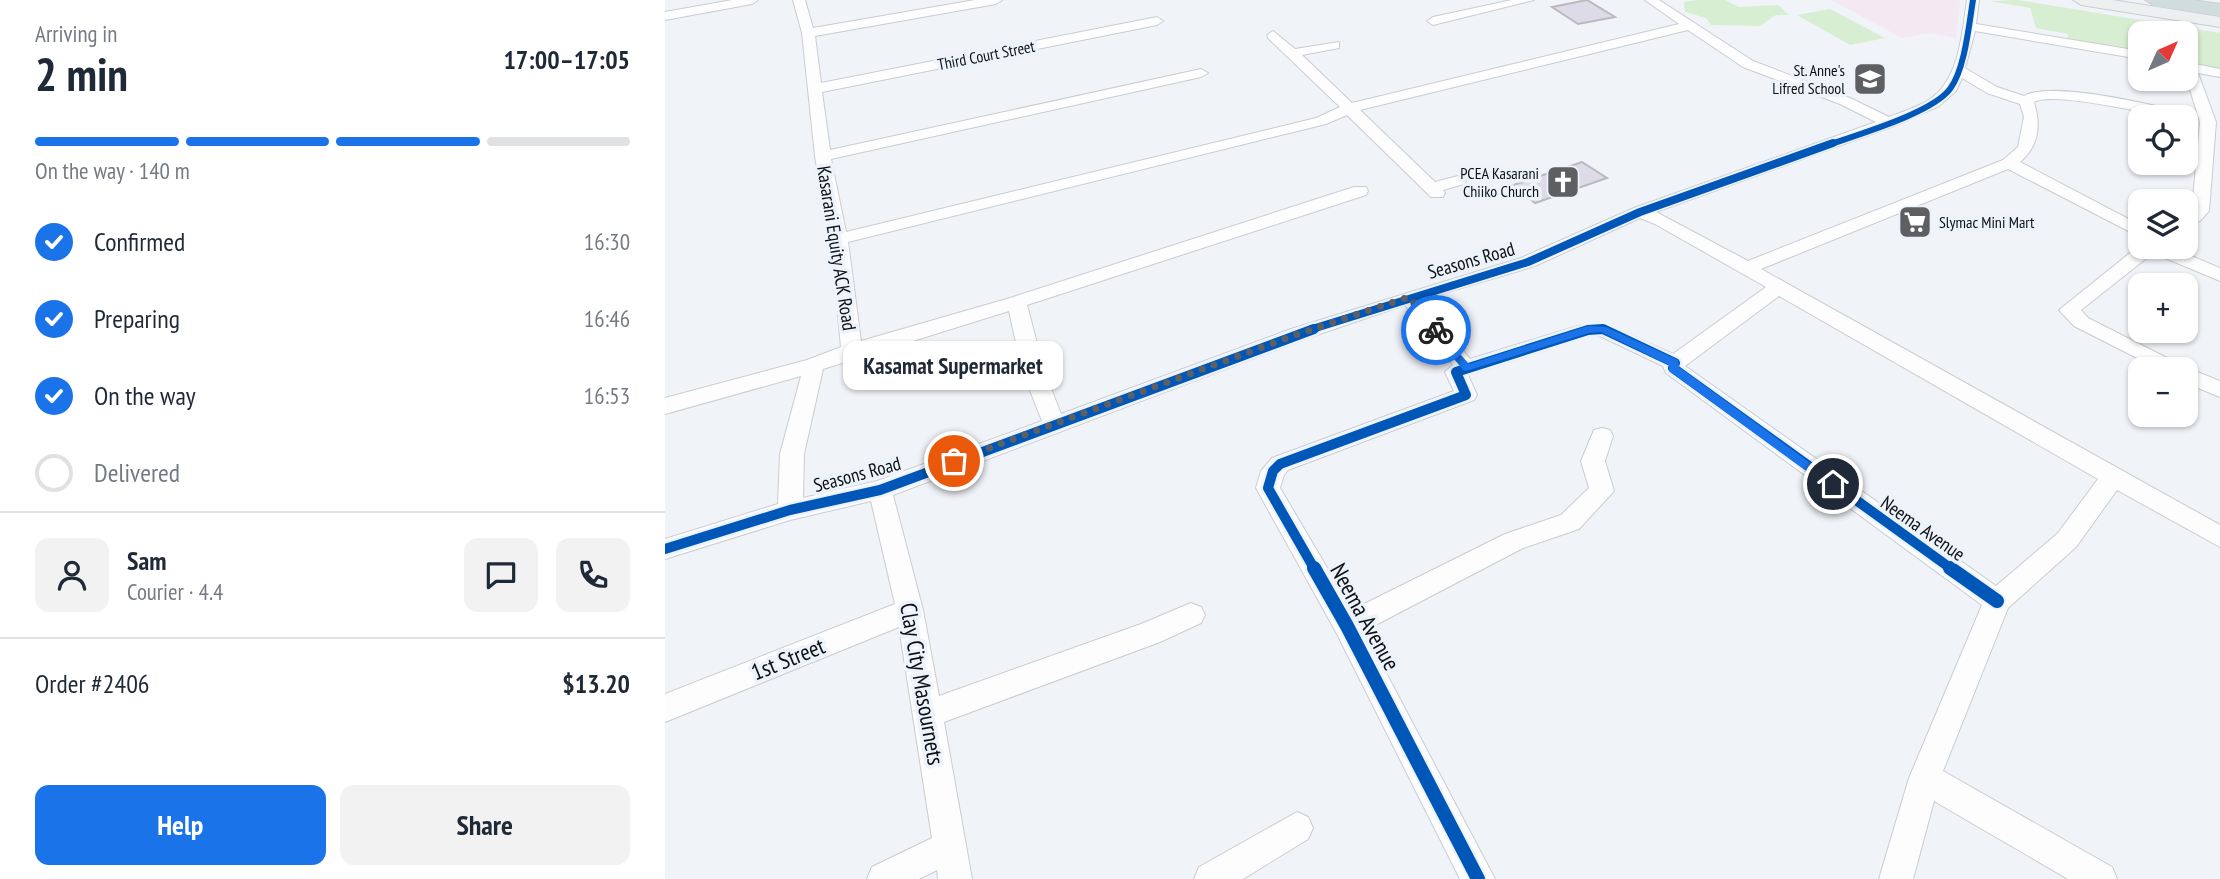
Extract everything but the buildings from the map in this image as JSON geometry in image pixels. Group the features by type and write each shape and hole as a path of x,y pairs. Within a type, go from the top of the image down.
{"highway":[{"path":"2155,0 2220,10"}],"main road":[{"path":"2081,0 2220,22"}],"street":[{"path":"665,16 752,0"},
{"name":"Kasarani Equity ACK Road","path":"665,406 814,365 852,351 839,239 823,156 807,33 799,0"},
{"path":"807,33 996,0"},
{"path":"1433,21 1528,0"},
{"path":"1651,0 1733,55 1762,71 1845,101 1889,123"},
{"name":"Seasons Road","path":"665,549 790,510 880,490 1054,423 1409,297 1528,262 1640,212 1889,123 1944,97 1959,71 1966,47 1973,0"},
{"name":"Third Court Street","path":"814,89 1157,21"},
{"path":"839,239 1321,121 1351,108 1692,25"},
{"path":"1968,26 2128,53"},
{"path":"1273,35 1435,190 1458,181"},
{"path":"1292,53 1333,45"},
{"path":"2198,69 2220,73"},
{"path":"1959,71 1992,90 2026,101 2036,95 2063,94 2128,106"},
{"path":"823,156 1201,73"},
{"path":"2198,88 2214,123 2198,213"},
{"path":"1747,268 2009,163 2025,149 2031,117 2026,101"},
{"path":"2009,163 2128,226"},
{"path":"852,351 1017,302 1360,191"},
{"path":"1640,212 1661,220 1780,286 2112,478 2220,537"},
{"path":"2134,259 2069,310 2081,322 2152,357"},
{"path":"2183,259 2220,275"},
{"path":"1675,363 1780,286"},
{"path":"1409,297 1466,368"},
{"path":"1017,302 1033,370 1054,423"},
{"name":"Neema Avenue","path":"1478,879 1347,626 1268,488 1273,471 1280,464 1370,428 1466,395 1456,372 1588,330 1603,329 1675,363 1673,368 1997,601"},
{"path":"790,510 792,454 814,365"},
{"path":"2198,380 2220,390"},
{"path":"1347,626 1514,541 1570,522 1602,491 1593,461 1602,436"},
{"path":"1896,879 1925,778 1997,601 2067,540 2112,478"},
{"name":"Clay City Masournets","path":"880,490 910,610 955,879"},
{"name":"1st Street","path":"665,708 910,610"},
{"path":"929,714 1150,633 1191,615"},
{"path":"1925,778 2100,879"},
{"path":"1211,879 1297,828"},
{"path":"884,879 950,846"}],"shaded area":[{"path":"1831,0 1960,0 1956,38 1930,33 1902,38"}],"green space":[{"path":"1725,0 1739,7 1778,5 1789,15 1776,15 1760,26 1711,25 1706,18 1685,12 1684,2"},
{"path":"2018,0 2147,21 2128,21 2128,50 2067,40 2068,34 2036,28 2030,8 1990,1"},
{"path":"1830,9 1885,38 1850,45 1797,15"},
{"path":"2198,29 2220,33 2220,75 2198,68"}],"cycle path":[{"path":"665,549 790,510 880,490 1298,334 1409,297 1528,262 1640,212 1889,123 1934,103 1951,88 1966,47 1973,0"},
{"path":"1478,879 1347,626 1268,488 1273,471 1280,464 1466,395 1456,372 1588,330 1603,329 1675,363 1673,368 1997,601"}],"way so far":[{"path":"954,461 1298,334 1409,297 1436,330"}],"place":[{"name":"St. Anne's Lifred School","path":"1870,79"},
{"name":"PCEA Kasarani Chiiko Church","path":"1563,182"},
{"name":"Slymac Mini Mart","path":"1915,222"},
{"name":"Kasamat Supermarket","path":"954,461"}],"route":[{"path":"1436,330 1466,368 1588,330 1603,329 1675,363 1673,368 1833,484"}]}
